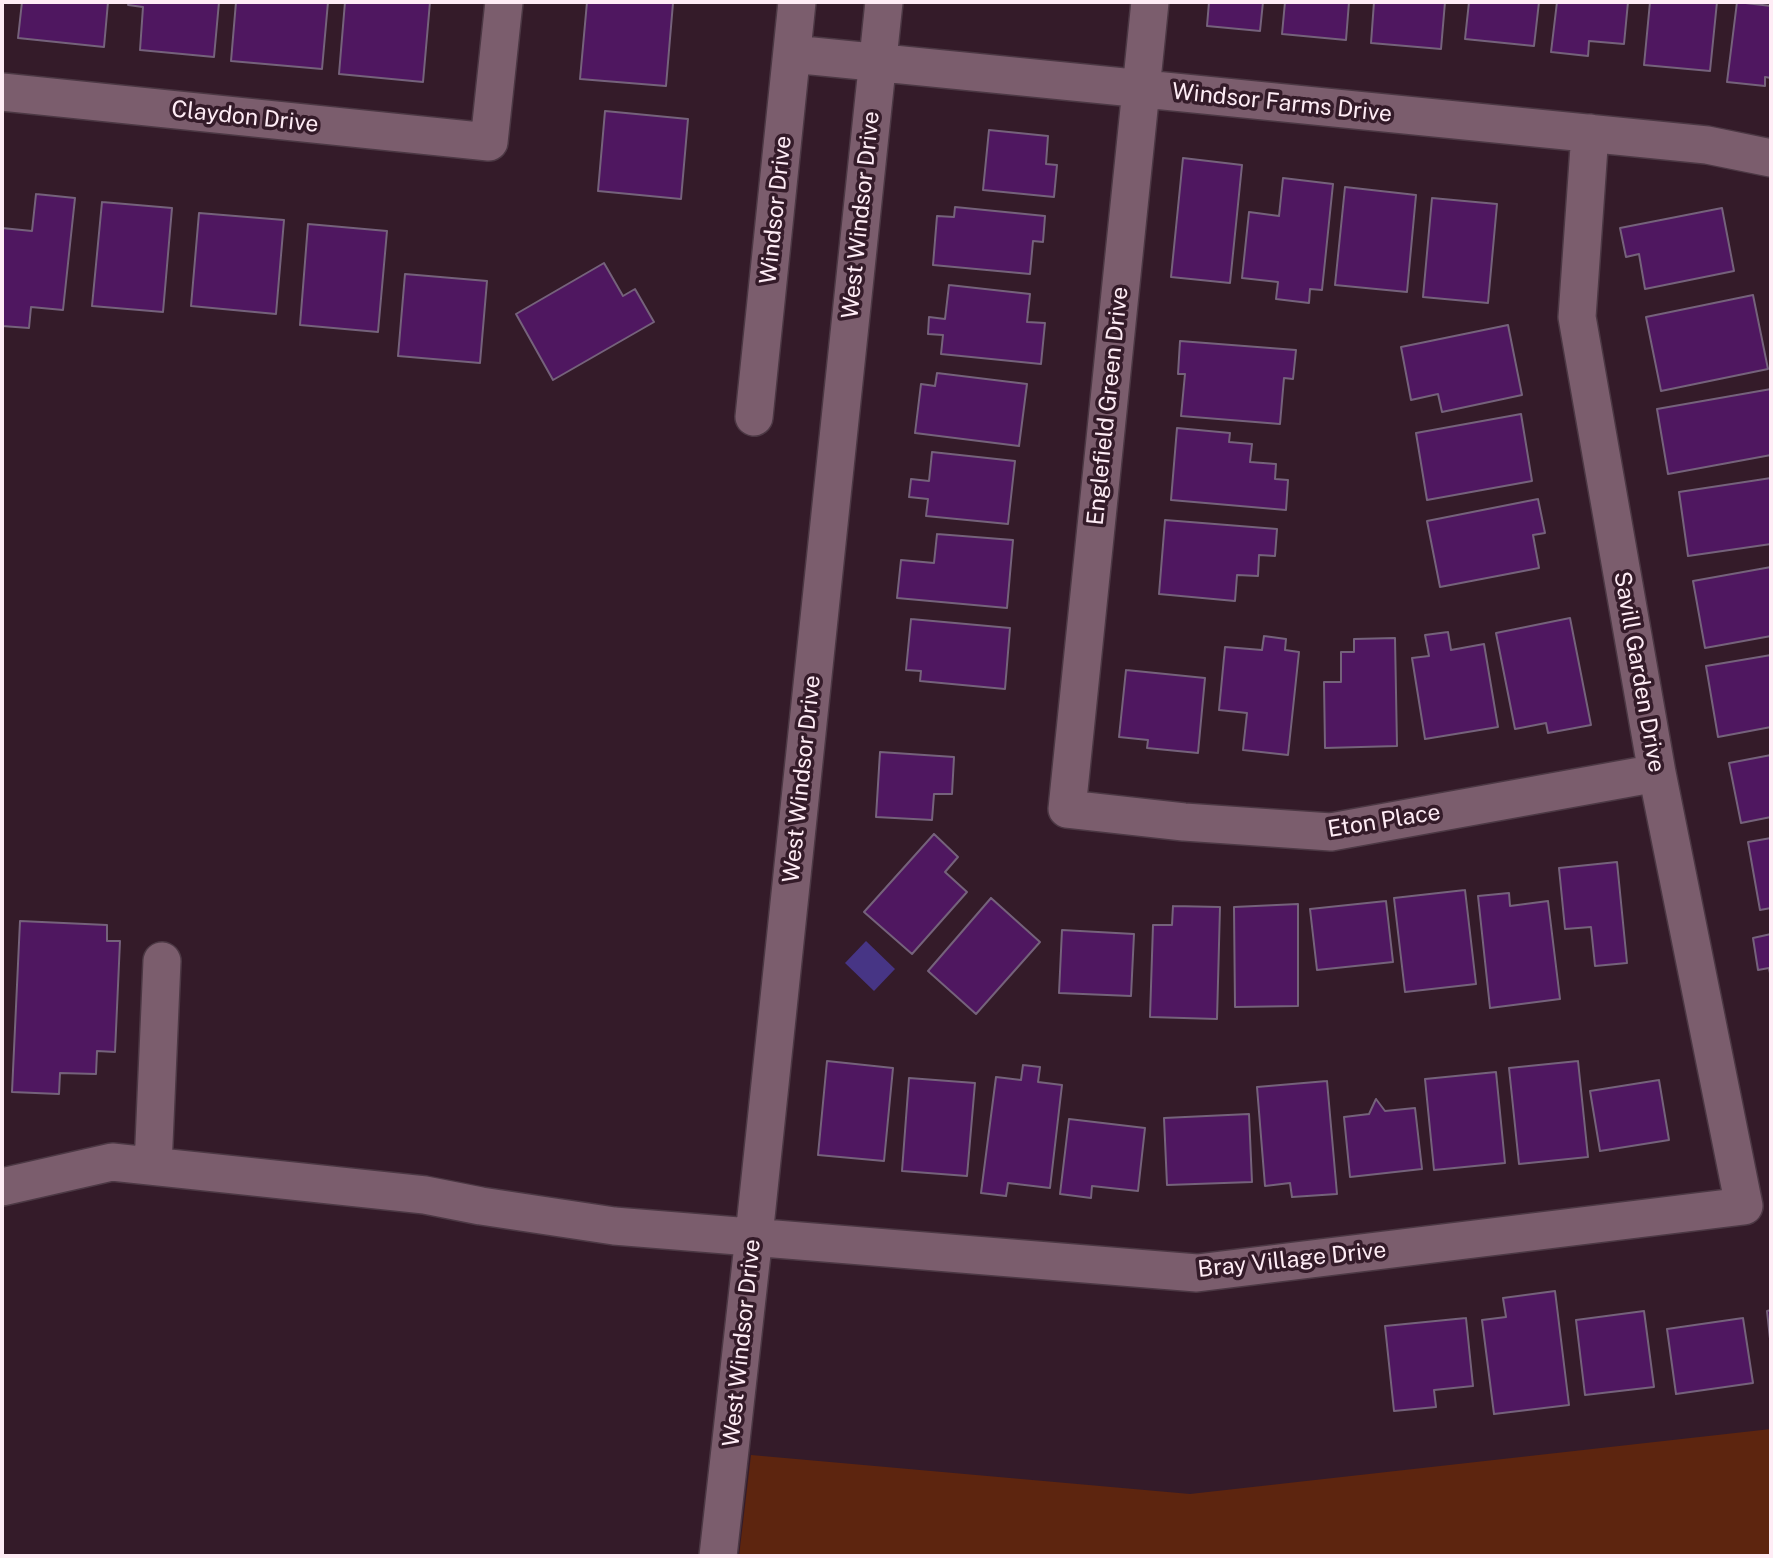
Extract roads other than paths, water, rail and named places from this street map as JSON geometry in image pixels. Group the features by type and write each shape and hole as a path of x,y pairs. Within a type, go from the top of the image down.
{"street":[{"name":"Claydon Drive","path":"2,92 489,142 504,2"},
{"name":"Windsor Drive","path":"754,417 797,2"},
{"name":"West Windsor Drive","path":"718,1556 884,2"},
{"name":"Englefield Green Drive","path":"1067,809 1150,2"},
{"name":"Windsor Farms Drive","path":"792,54 1707,145 1771,158"},
{"name":"Savill Garden Drive","path":"1590,133 1577,317 1657,773 1744,1206"},
{"name":"Eton Place","path":"1067,809 1184,822 1331,832 1657,773"},
{"path":"153,1166 162,961"},
{"name":"Bray Village Drive","path":"2,1187 112,1162 425,1195 614,1226 1197,1273 1744,1206"}]}
